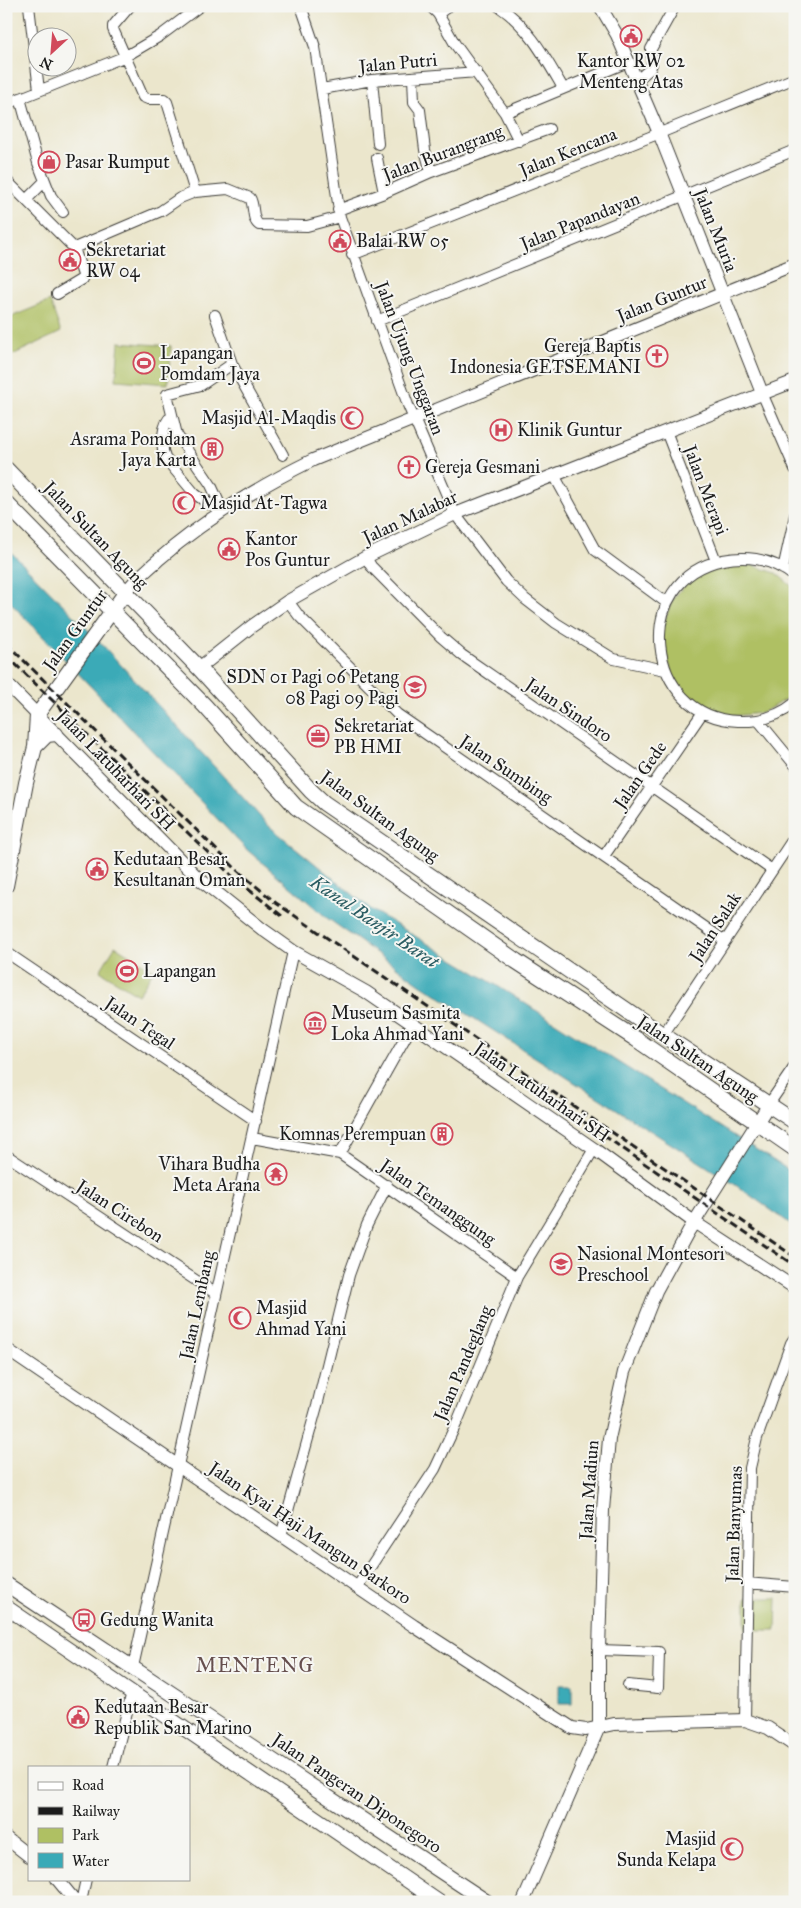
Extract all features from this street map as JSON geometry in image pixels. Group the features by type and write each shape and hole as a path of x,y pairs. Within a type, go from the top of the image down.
{"main road":[{"name":"Jalan Sultan Agung","path":"6,469 199,668 310,791 324,803 640,1020 795,1122"},
{"name":"Jalan Sultan Agung","path":"6,503 205,706 283,794 307,816 516,960 629,1035 755,1125 795,1149"},
{"name":"Jalan Guntur","path":"37,715 125,593"},
{"path":"205,706 221,693"},
{"path":"6,886 26,782 35,747 37,715"},
{"path":"35,747 47,735 56,734"},
{"path":"629,1035 640,1020"},
{"name":"Jalan Pangeran Diponegoro","path":"6,1584 487,1902"},
{"path":"6,1607 439,1902"}],"street":[{"path":"29,6 39,90"},
{"path":"74,248 161,211 180,198 195,192 166,102 164,99 148,99 144,97 113,26 130,6"},
{"name":"Jalan Ujung Unggaran","path":"300,6 315,47 339,214 352,255 414,418 455,514 506,581 525,599 556,623 614,659 665,670"},
{"name":"Jalan Putri","path":"430,6 438,14 455,44 505,113"},
{"path":"438,14 449,6"},
{"path":"498,6 521,24 532,36 562,88"},
{"name":"Jalan Muria","path":"600,6 617,35 637,80 762,393 795,469"},
{"path":"637,80 650,68 652,64 651,49 675,6"},
{"path":"6,104 126,56 160,36 193,8"},
{"name":"Jalan Burangrang","path":"195,192 228,189 250,198 255,221 259,225 306,226 339,214 431,172 519,141 505,113 628,62"},
{"name":"Jalan Putri","path":"322,89 372,80 477,72"},
{"path":"413,77 414,102 420,110 425,150 431,172"},
{"name":"Jalan Kencana","path":"352,255 795,78"},
{"path":"372,80 378,144"},
{"path":"20,98 45,181 51,196 63,212"},
{"path":"519,141 550,129"},
{"name":"Jalan Papandayan","path":"377,321 795,150"},
{"path":"377,158 384,193"},
{"path":"6,180 74,248 83,275 82,279 57,294"},
{"path":"26,200 45,181"},
{"name":"Jalan Guntur","path":"125,593 132,583 221,507 313,460 795,264"},
{"path":"215,315 232,364 283,455"},
{"path":"221,507 211,485 177,435 167,394 201,385 232,364"},
{"name":"Jalan Malabar","path":"199,668 252,626 288,601 366,557 455,514 795,380"},
{"path":"172,416 166,421 163,439 165,458 195,494 209,504 221,507"},
{"name":"Jalan Merapi","path":"666,431 716,561"},
{"path":"554,476 595,550 667,603"},
{"path":"784,569 795,515"},
{"name":"Jalan Sindoro","path":"366,557 371,566 441,637 462,655 772,870"},
{"path":"795,577 784,569 752,558 735,557 716,561 702,567 688,576 667,603 660,629 659,643 665,670 672,683 680,694 703,712 730,721 758,720 781,712 795,702"},
{"name":"Jalan Sumbing","path":"288,601 299,616 397,714 725,941"},
{"name":"Jalan Latuharhari SH","path":"6,683 197,877 262,929 293,951 366,992 594,1149 694,1222 795,1288"},
{"name":"Jalan Gede","path":"604,856 703,712"},
{"path":"758,720 795,765"},
{"name":"Jalan Salak","path":"663,1035 795,836"},
{"name":"Jalan Lembang","path":"133,1667 179,1466 215,1293 256,1121 293,951"},
{"name":"Jalan Tegal","path":"6,952 256,1121"},
{"path":"252,1138 340,1154 413,1024"},
{"path":"769,1104 795,1066"},
{"name":"Jalan Madiun","path":"523,1902 599,1727 599,1650 604,1510 609,1439 624,1372 656,1291 694,1222 769,1104"},
{"name":"Jalan Pandeglang","path":"357,1587 435,1468 458,1420 517,1276 594,1149"},
{"name":"Jalan Temanggung","path":"340,1154 517,1276"},
{"name":"Jalan Cirebon","path":"6,1155 215,1293"},
{"path":"281,1536 317,1406 349,1275 367,1225 387,1185"},
{"name":"Jalan Banyumas","path":"745,1720 750,1468 757,1438 791,1343 795,1337"},
{"name":"Jalan Kyai Haji Mangun Sarkoro","path":"6,1349 357,1587 572,1728 586,1730 614,1724 745,1720"},
{"path":"748,1583 795,1587"},
{"path":"599,1650 659,1652 658,1688 628,1685"},
{"path":"113,1766 132,1692"},
{"path":"745,1720 768,1728 795,1746"},
{"path":"6,1838 28,1855"},
{"path":"58,1880 76,1902"},
{"path":"80,1902 86,1880"}],"green space":[{"path":"50,301 61,332 6,358 6,319"},
{"name":"Lapangan Pomdam Jaya","path":"119,342 171,346 168,384 116,380"},
{"path":"746,563 776,573 795,589 795,690 791,696 762,713 732,716 704,708 674,684 661,631 672,600 689,580 714,569"},
{"name":"Lapangan","path":"115,946 154,970 138,995 100,971"},
{"path":"746,1598 777,1598 776,1630 746,1630"}],"water":[{"name":"Kanal Banjir Barat","path":"6,547 98,640 269,826 372,910 496,985 795,1174 795,1227 734,1184 420,984 327,918 246,849 6,598"},
{"path":"559,1685 572,1685 572,1704 559,1704"}],"railway":[{"path":"6,643 237,870 276,903 795,1257"},
{"path":"6,655 233,877 282,916"},
{"path":"534,1088 795,1266"}],"place":[{"name":"Kantor RW 02 Menteng Atas","path":"631,36"},
{"name":"Pasar Rumput","path":"49,162"},
{"name":"Balai RW 05","path":"340,241"},
{"name":"Sekretariat RW 04","path":"70,260"},
{"name":"Gereja Baptis Indonesia GETSEMANI","path":"657,356"},
{"name":"Lapangan Pomdam Jaya","path":"144,363"},
{"name":"Masjid Al-Maqdis","path":"352,418"},
{"name":"Klinik Guntur","path":"501,430"},
{"name":"Asrama Pomdam Jaya Karta","path":"212,449"},
{"name":"Gereja Gesmani","path":"409,467"},
{"name":"Masjid At-Tagwa","path":"184,503"},
{"name":"Kantor Pos Guntur","path":"229,549"},
{"name":"SDN 01 Pagi 06 Petang 08 Pagi 09 Pagi","path":"415,687"},
{"name":"Sekretariat PB HMI","path":"318,736"},
{"name":"Kedutaan Besar Kesultanan Oman","path":"97,869"},
{"name":"Lapangan","path":"127,971"},
{"name":"Museum Sasmita Loka Ahmad Yani","path":"315,1023"},
{"name":"Komnas Perempuan","path":"442,1134"},
{"name":"Vihara Budha Meta Arana","path":"276,1174"},
{"name":"Nasional Montesori Preschool","path":"561,1264"},
{"name":"Masjid Ahmad Yani","path":"240,1318"},
{"name":"Gedung Wanita","path":"84,1620"},
{"name":"Kedutaan Besar Republik San Marino","path":"78,1717"},
{"name":"Masjid Sunda Kelapa","path":"732,1849"}],"district":[{"name":"MENTENG","path":"255,1665"}]}
